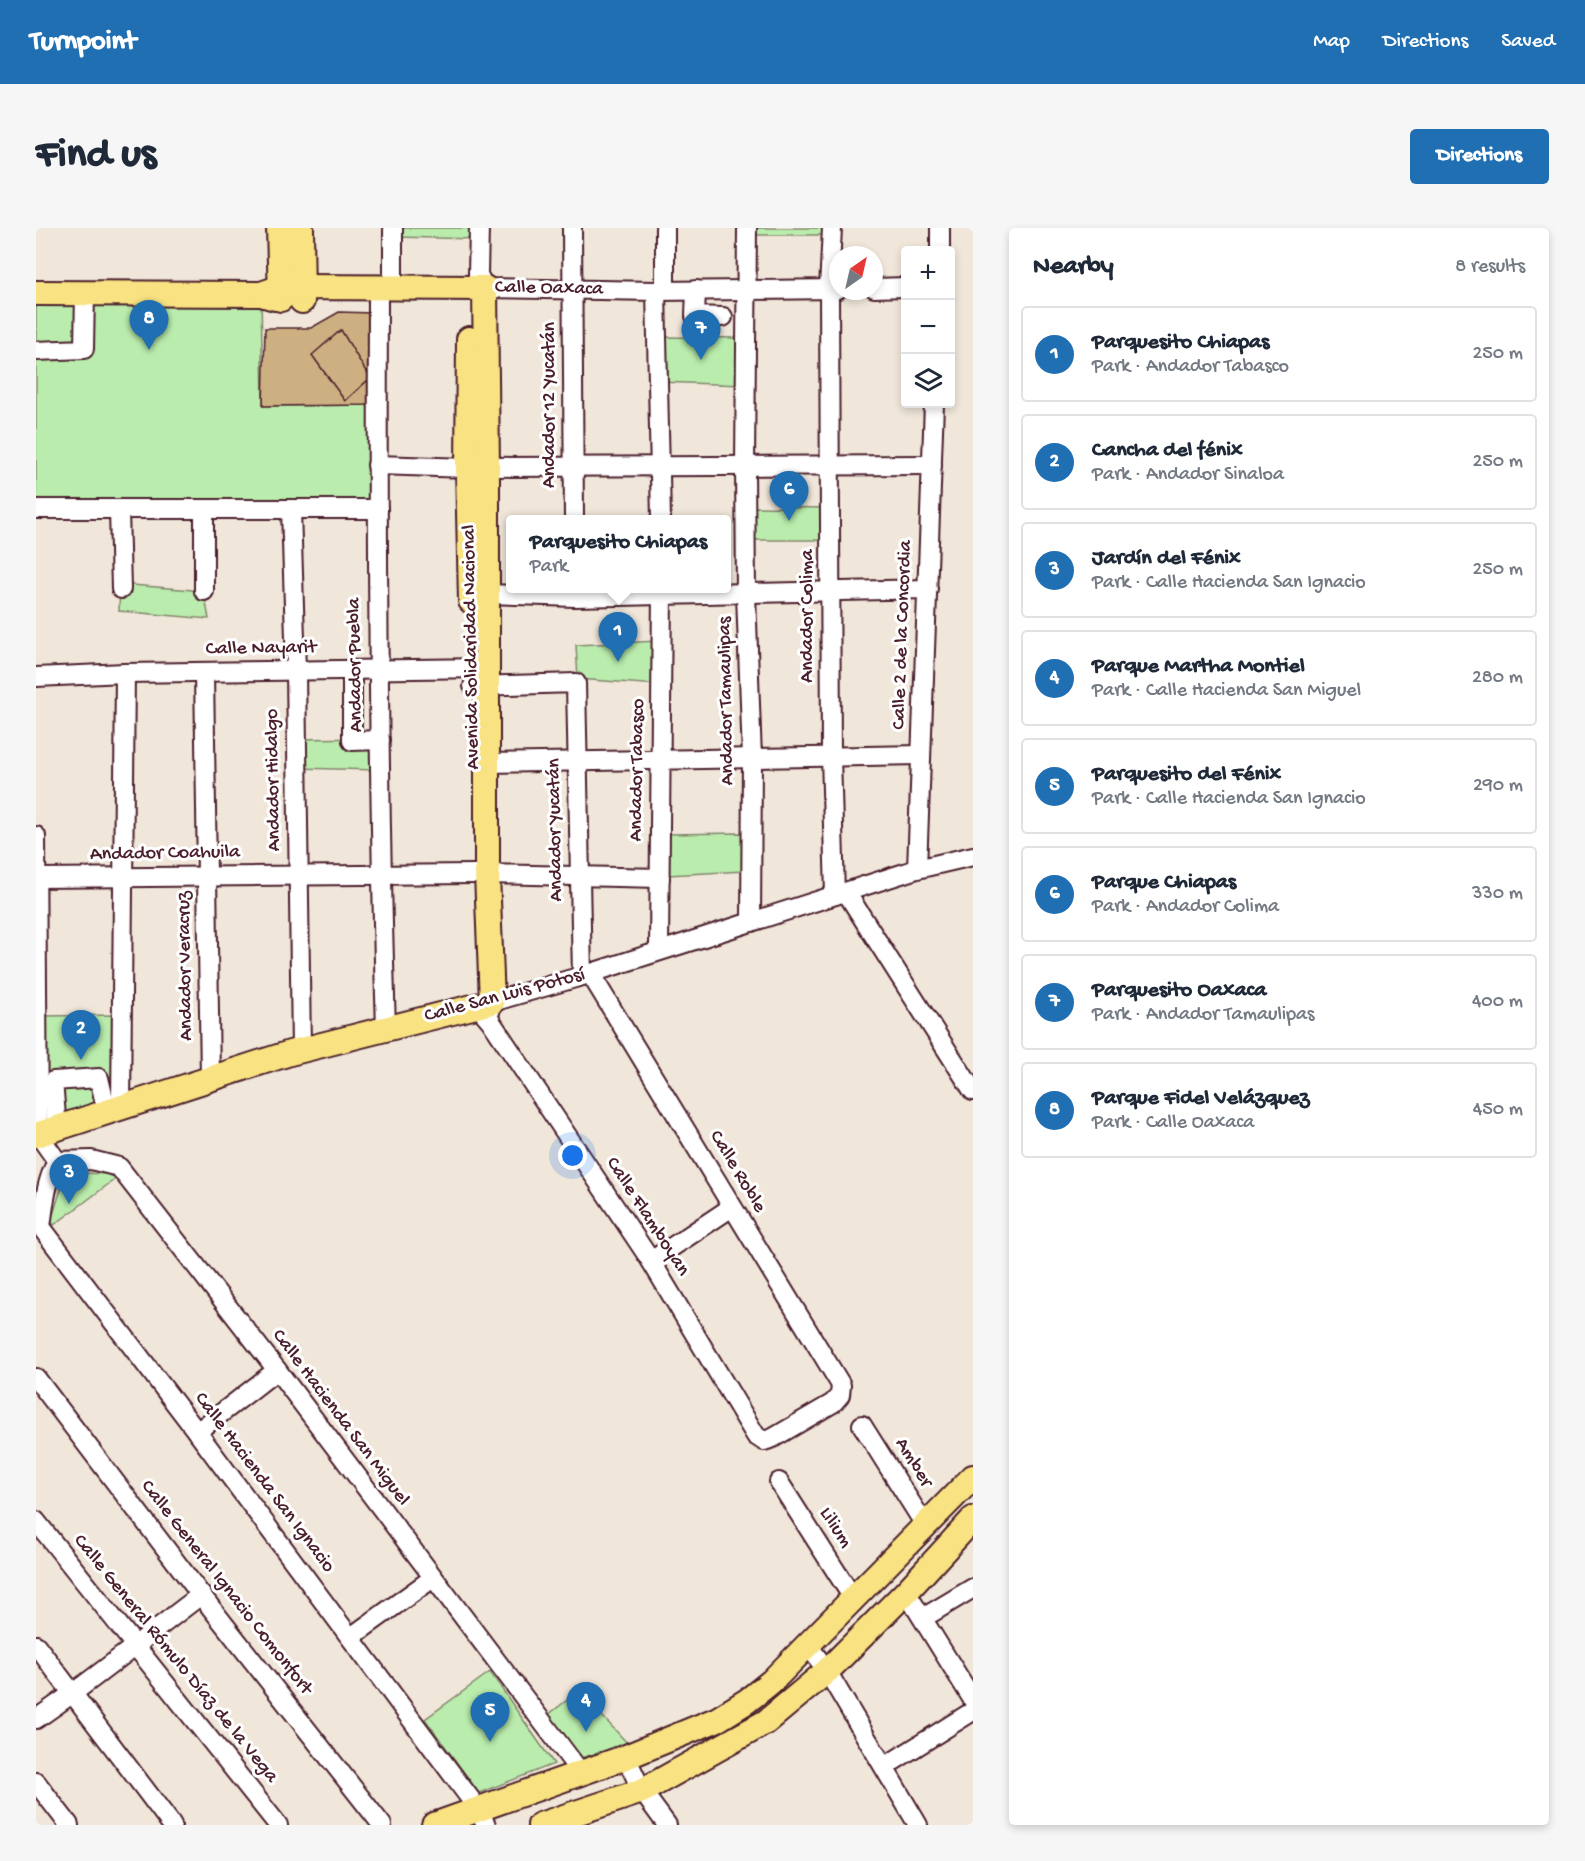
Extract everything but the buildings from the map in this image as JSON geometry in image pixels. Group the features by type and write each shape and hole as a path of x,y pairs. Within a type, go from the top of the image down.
{"main road":[{"path":"279,228 285,294"},
{"path":"285,294 301,228"},
{"name":"Calle Oaxaca","path":"36,293 477,292"},
{"name":"Avenida Solidaridad Nacional","path":"477,292 481,874 486,1009"},
{"name":"Avenida Solidaridad Nacional","path":"478,468 487,594 480,677 487,763 481,874"},
{"name":"Calle San Luis Potosí","path":"44,1132 301,1050 386,1029 486,1009"},
{"path":"434,1825 482,1817 581,1773 626,1758 718,1719 747,1701 772,1681 973,1477"},
{"path":"540,1825 642,1791 766,1722 827,1671 906,1592 973,1519"}],"street":[{"name":"Andador Puebla","path":"386,1029 381,874 377,465 386,294 393,228"},
{"path":"477,292 479,228"},
{"name":"Andador 12 Yucatán","path":"572,228 574,515"},
{"path":"661,515 659,466 661,290 665,228"},
{"name":"Andador Tamaulipas","path":"747,228 745,466 746,594 752,759 751,922"},
{"name":"Andador Colima","path":"832,228 832,246"},
{"path":"940,228 940,246"},
{"path":"883,288 901,287"},
{"name":"Calle Oaxaca","path":"477,292 829,289"},
{"path":"696,290 695,316 723,317"},
{"path":"36,351 84,349 85,292"},
{"name":"Andador Colima","path":"833,300 830,465 831,756 840,893"},
{"name":"Calle 2 de la Concordia","path":"917,869 934,408"},
{"path":"377,465 478,468 932,465"},
{"path":"36,509 378,509"},
{"path":"204,509 204,591"},
{"name":"Andador Hidalgo","path":"291,509 296,670 301,1050"},
{"path":"119,510 121,589"},
{"path":"704,593 928,589"},
{"path":"487,594 575,593"},
{"name":"Andador Tabasco","path":"659,951 662,593"},
{"path":"352,670 352,741 380,740"},
{"name":"Calle Nayarit","path":"36,677 125,673 378,670 576,683"},
{"name":"Andador Veracruz","path":"204,672 210,1078"},
{"path":"114,1109 123,877 125,673"},
{"name":"Andador Yucatán","path":"576,683 580,877 586,974"},
{"path":"487,763 921,755"},
{"path":"36,836 44,1132 57,1161"},
{"name":"Calle San Luis Potosí","path":"486,1009 586,974 840,893 917,869 973,856"},
{"name":"Andador Coahuila","path":"37,878 381,874 660,878"},
{"path":"840,893 973,1091"},
{"name":"Calle Roble","path":"586,974 841,1385 840,1395 833,1403 764,1441"},
{"name":"Calle Flamboyan","path":"486,1009 651,1261 756,1436 764,1441"},
{"path":"44,1132 53,1081 99,1078 114,1109"},
{"name":"Calle Hacienda San Miguel","path":"57,1161 91,1160 119,1167 277,1370 581,1773"},
{"name":"Calle Hacienda San Ignacio","path":"57,1161 45,1194 41,1227 351,1637 482,1817"},
{"path":"651,1261 732,1207"},
{"path":"197,1432 277,1370"},
{"name":"Calle General Ignacio Comonfort","path":"36,1378 201,1596 382,1825"},
{"name":"Amber","path":"862,1425 926,1525"},
{"name":"Lilium","path":"779,1482 853,1598"},
{"name":"Calle General Rómulo Díaz de la Vega","path":"36,1521 278,1825"},
{"path":"351,1637 433,1578"},
{"path":"923,1618 973,1588"},
{"path":"906,1592 973,1700"},
{"path":"36,1719 73,1694 201,1596"},
{"path":"36,1645 172,1825"},
{"path":"808,1645 827,1671 918,1825"},
{"path":"892,1762 973,1711"},
{"path":"626,1758 642,1791 667,1825"},
{"path":"36,1782 69,1825"}],"green space":[{"path":"397,228 476,228 476,239 396,237"},
{"path":"751,228 838,228 837,235 750,235"},
{"path":"36,293 261,294 263,406 378,405 378,509 36,509"},
{"path":"659,337 744,338 745,385 658,382"},
{"path":"751,507 828,508 827,540 751,540"},
{"path":"120,584 204,591 209,619 119,611"},
{"path":"659,641 658,685 578,679 576,645"},
{"path":"377,738 378,770 296,768 295,739"},
{"path":"743,833 745,871 667,875 667,834"},
{"path":"117,1015 116,1103 49,1119 43,1016"},
{"path":"76,1173 115,1174 118,1177 54,1225 51,1221 62,1186 68,1175"},
{"path":"490,1672 554,1764 479,1793 425,1719"},
{"path":"579,1691 629,1745 577,1759 544,1718"}],"place":[{"name":"Parque Fidel Velázquez","path":"149,350"},
{"name":"Parquesito Oaxaca","path":"701,360"},
{"name":"Parque Chiapas","path":"789,521"},
{"name":"Parquesito Chiapas","path":"618,662"},
{"name":"Cancha del fénix","path":"81,1060"},
{"name":"Jardín del Fénix","path":"69,1204"},
{"name":"Parque Martha Montiel","path":"586,1732"},
{"name":"Parquesito del Fénix","path":"490,1742"}]}
